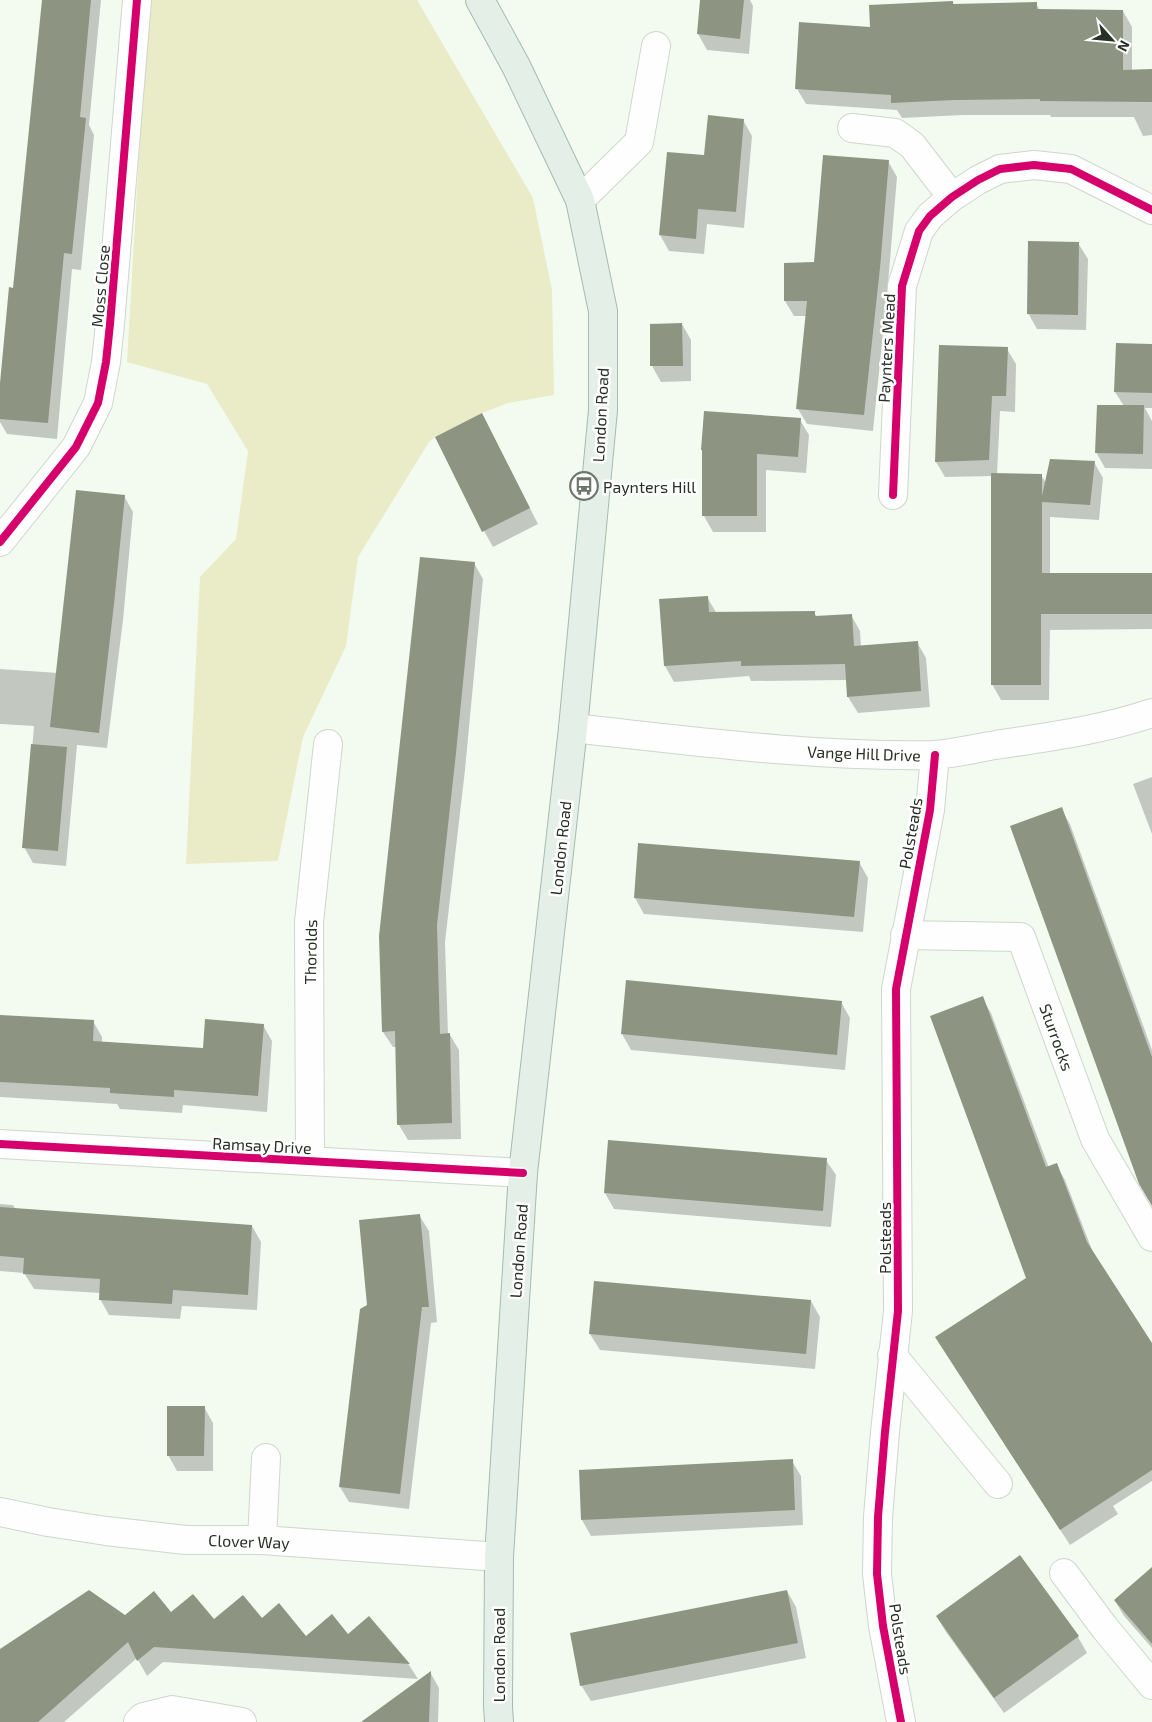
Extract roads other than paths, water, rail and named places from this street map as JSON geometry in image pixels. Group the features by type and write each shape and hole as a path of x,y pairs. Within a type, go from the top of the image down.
{"main road":[{"name":"London Road","path":"480,0 516,66 580,200 604,311 603,410 574,728 523,1173 499,1557 498,1706 500,1722"}],"street":[{"name":"Moss Close","path":"0,542 76,447 98,403 106,362 110,324 137,0"},
{"path":"580,200 639,142 656,46"},
{"path":"852,128 894,133 912,145 952,197"},
{"name":"Paynters Mead","path":"893,494 902,286 919,231 930,216 952,197 978,180 1000,169 1034,165 1071,169 1152,210"},
{"name":"Vange Hill Drive","path":"574,728 769,750 935,754 1052,736 1134,719 1152,712"},
{"name":"Thorolds","path":"310,1161 309,922 328,744"},
{"name":"Polsteads","path":"901,1722 883,1626 877,1574 878,1517 892,1355 898,1311 896,989 930,810 935,754"},
{"name":"Sturrocks","path":"905,935 1021,936 1095,1139 1152,1237"},
{"name":"Ramsay Drive","path":"0,1144 523,1173"},
{"path":"892,1355 998,1484"},
{"path":"262,1540 266,1458"},
{"name":"Clover Way","path":"0,1512 48,1522 186,1540 262,1540 499,1557"},
{"path":"1064,1573 1104,1627 1152,1685"},
{"path":"138,1722 143,1717 172,1710 242,1722"}],"place":[{"name":"Paynters Hill","path":"584,486"}]}
